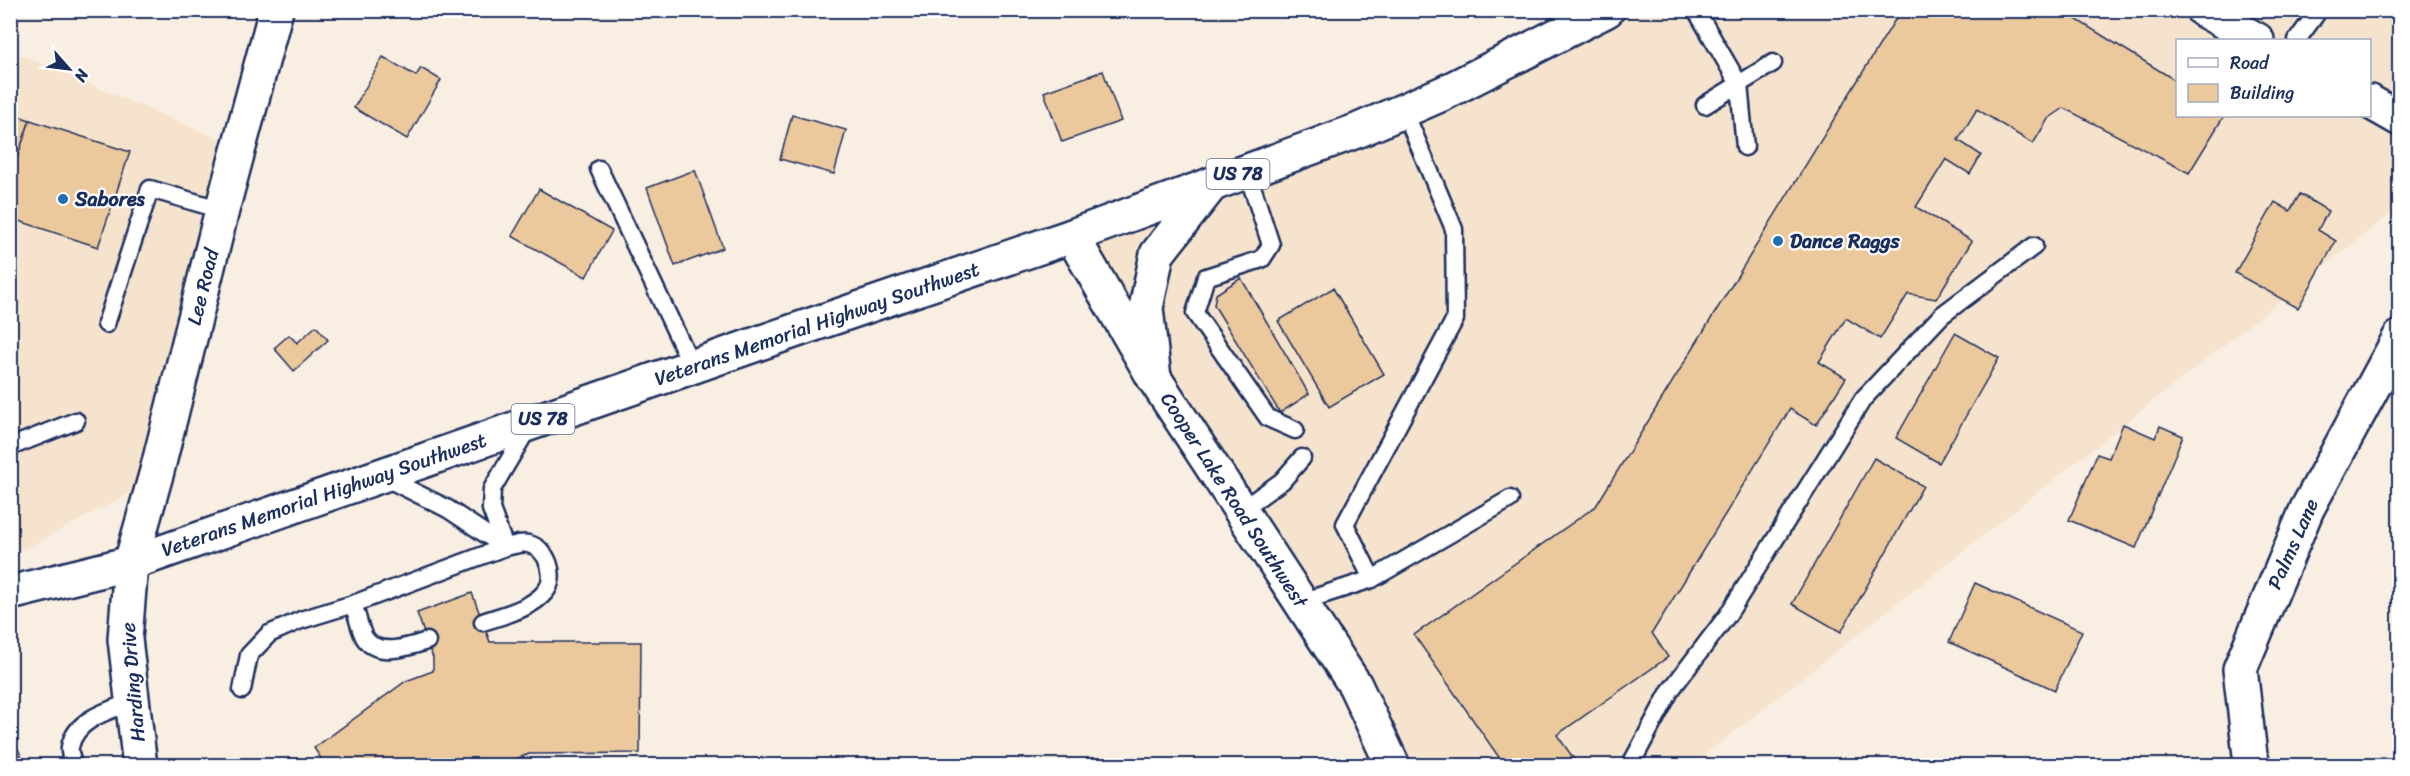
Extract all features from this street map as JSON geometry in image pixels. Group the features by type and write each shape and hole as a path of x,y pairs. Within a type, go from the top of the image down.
{"street":[{"name":"Lee Road","path":"130,563 158,471 222,210 276,10"},
{"name":"Veterans Memorial Highway Southwest","path":"10,593 130,563 692,366 1072,236 1404,110 1514,60 1607,10"},
{"path":"2203,10 2255,39"},
{"path":"2371,103 2400,119"},
{"path":"1154,378 1146,308 1157,254 1212,184"},
{"name":"Cooper Lake Road Southwest","path":"1072,236 1154,378 1355,685 1393,765"},
{"name":"Palms Lane","path":"2254,765 2250,756 2240,669 2307,509 2400,337"},
{"name":"Harding Drive","path":"130,563 125,639 140,765"}],"lane":[{"path":"1696,10 1739,84 1745,147"},
{"path":"2298,39 2316,14"},
{"path":"1705,105 1773,63"},
{"path":"1372,579 1345,524 1455,319 1454,229 1404,110"},
{"path":"599,168 692,366"},
{"path":"1247,171 1271,245 1262,259 1206,277 1195,313 1268,418 1295,430"},
{"path":"106,324 150,189 222,210"},
{"path":"1629,765 1670,691 1727,616 1863,399 1942,315 2034,246"},
{"path":"10,447 76,421"},
{"path":"505,547 491,509 492,489 530,423"},
{"path":"1241,510 1282,481 1302,458"},
{"path":"381,475 448,509 505,547"},
{"path":"1300,602 1372,579 1510,499"},
{"path":"242,690 249,655 269,634 505,547 527,543 541,549 549,563 550,578 547,591 536,600 514,611 483,622"},
{"path":"353,604 364,638 375,646 392,649 427,641"},
{"path":"73,765 69,748 77,730 96,716 132,702"}],"shaded area":[{"path":"1587,11 2399,11 2399,207 1692,765 1384,765 1246,498 1090,234 1592,17"},
{"path":"11,51 245,150 153,481 11,556"}],"building":[{"path":"1901,10 2061,10 2176,81 2176,117 2223,117 2189,173 2064,108 2048,119 2033,144 1977,109 1958,140 1981,155 1970,174 1946,159 1916,207 1972,241 1936,299 1908,294 1880,339 1846,318 1819,362 1846,378 1816,425 1790,409 1652,633 1668,657 1557,735 1579,766 1505,766 1414,635 1596,506"},
{"path":"383,57 416,76 421,68 441,80 407,139 354,108"},
{"path":"1103,71 1121,121 1062,142 1044,92"},
{"path":"10,113 30,120 10,179"},
{"path":"792,115 846,130 834,174 780,159"},
{"name":"Sabores","path":"30,120 130,152 98,247 10,218 10,179"},
{"path":"695,170 723,248 675,266 647,188"},
{"path":"539,189 612,231 586,277 512,236"},
{"path":"2300,194 2328,211 2318,230 2336,241 2298,308 2235,273 2275,202 2290,211"},
{"path":"1241,278 1309,394 1280,413 1214,305 1216,294"},
{"path":"1333,288 1384,374 1329,407 1278,321"},
{"path":"316,326 328,340 294,371 274,348 289,335 297,343"},
{"path":"1955,333 1999,358 1939,463 1896,438"},
{"path":"2123,424 2155,438 2160,426 2183,436 2136,548 2069,520 2097,454 2109,458"},
{"path":"1874,458 1923,486 1841,632 1792,604"},
{"path":"1975,583 2082,631 2055,690 1949,642"},
{"path":"472,593 490,642 641,642 640,753 529,754 496,766 326,766 314,748 406,681 433,671 433,658 417,613"},
{"path":"14,740 26,766 10,766 10,741"}],"place":[{"name":"Sabores","path":"63,199"},
{"name":"Dance Raggs","path":"1778,241"}]}
